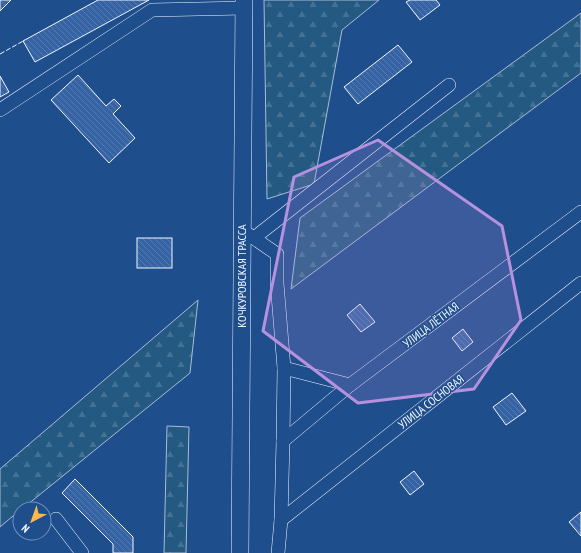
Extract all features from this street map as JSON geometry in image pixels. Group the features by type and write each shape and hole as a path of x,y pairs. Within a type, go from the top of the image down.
{"main road":[{"name":"КОЧКУРОВСКАЯ ТРАССА","path":"240,553 248,234 244,4"}],"lane":[{"path":"0,110 152,10 244,4"},
{"path":"278,553 281,520 284,368 276,283 277,254 248,234 449,85"},
{"name":"УЛИЦА ЛЁТНАЯ","path":"283,441 350,386 581,212"},
{"name":"УЛИЦА СОСНОВАЯ","path":"281,520 581,283"},
{"path":"284,368 350,386"},
{"path":"56,519 82,553"}],"highlighted area":[{"path":"378,140 502,226 521,320 474,389 358,403 263,331 294,177"}],"green space":[{"path":"264,0 379,0 342,30 314,184 267,199"},
{"path":"581,13 581,73 291,289 300,218"},
{"path":"198,300 190,373 32,501 12,501 12,517 0,527 0,469"},
{"path":"167,426 189,427 186,553 164,553"}],"building":[{"path":"0,0 11,0 0,11"},
{"path":"98,0 149,0 35,62 23,41"},
{"path":"410,0 436,0 440,5 420,20 406,2"},
{"path":"398,45 412,62 358,104 344,87"},
{"path":"78,75 106,106 114,99 121,106 113,114 135,138 109,163 51,100"},
{"path":"0,76 9,92 0,97"},
{"path":"137,238 172,238 172,268 137,268"},
{"path":"360,304 375,322 361,332 347,315"},
{"path":"463,329 473,342 462,351 452,338"},
{"path":"512,393 526,411 506,425 493,407"},
{"path":"414,471 424,484 410,495 400,482"},
{"path":"75,479 133,537 133,553 113,553 113,544 62,493"},
{"path":"581,512 581,536 569,522"}],"fence":[{"path":"0,54 25,40"}]}
